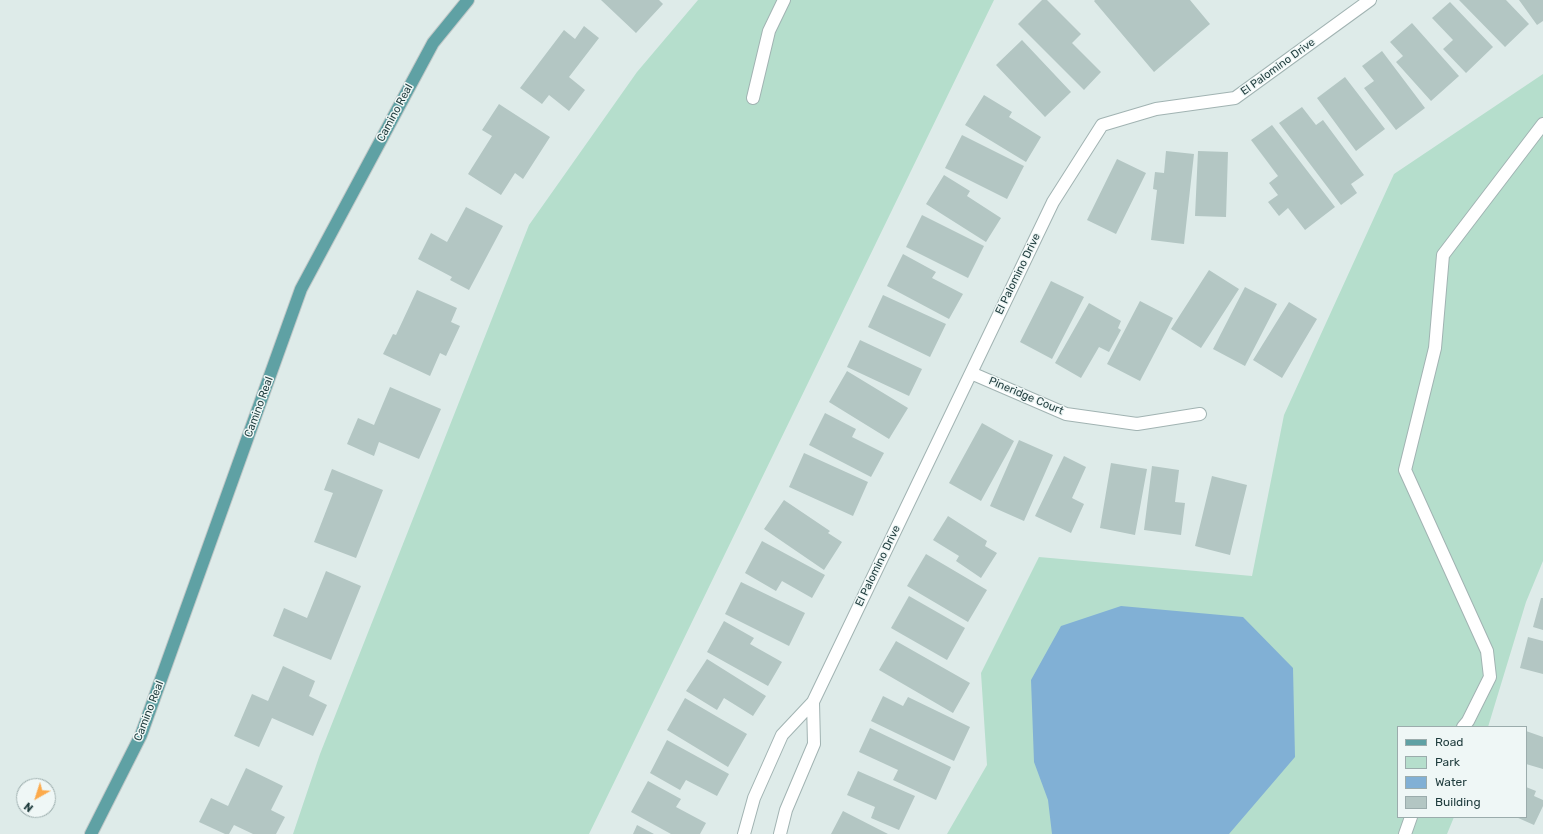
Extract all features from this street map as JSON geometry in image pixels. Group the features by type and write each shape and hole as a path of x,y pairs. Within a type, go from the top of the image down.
{"main road":[{"name":"Camino Real","path":"91,834 141,735 301,289 433,43 468,0"}],"street":[{"path":"753,98 769,31 784,0"},
{"name":"El Palomino Drive","path":"744,834 754,798 782,734 814,702 1053,202 1102,125 1156,109 1235,98 1370,0"},
{"path":"1464,726 1468,721 1490,677 1487,651 1405,470 1435,348 1443,255 1543,124"},
{"name":"Pineridge Court","path":"971,373 1066,414 1137,424 1200,414"},
{"name":"El Palomino Drive","path":"780,834 786,810 814,744 814,702"},
{"path":"1405,834 1411,818"}],"green space":[{"path":"698,0 994,0 589,834 293,834 320,754 529,225 637,72"},
{"path":"1543,74 1543,561 1526,602 1488,726 1397,726 1397,818 1454,818 1447,834 947,834 987,765 981,673 1039,557 1252,576 1284,415 1394,174"}],"water":[{"path":"1121,606 1243,617 1293,668 1295,757 1229,834 1052,834 1048,800 1034,762 1031,680 1061,626"}],"building":[{"path":"601,0 659,0 663,4 636,33"},
{"path":"1042,0 1047,0 1081,34 1072,43 1101,72 1084,90 1018,24"},
{"path":"1190,0 1210,24 1154,72 1094,1"},
{"path":"1459,0 1506,0 1529,24 1505,47"},
{"path":"1519,0 1543,0 1543,21 1537,25"},
{"path":"1450,2 1493,47 1466,73 1443,49 1453,40 1432,18"},
{"path":"1412,23 1459,76 1431,101 1396,62 1403,56 1390,42"},
{"path":"584,26 599,38 569,77 585,90 569,111 549,95 542,104 520,88 564,30 575,39"},
{"path":"1022,40 1071,92 1045,117 996,65"},
{"path":"1382,51 1425,108 1396,130 1364,88 1374,81 1362,66"},
{"path":"1345,77 1385,129 1356,151 1317,98"},
{"path":"984,95 1012,112 1009,117 1041,137 1026,162 965,125"},
{"path":"499,104 550,137 523,179 515,173 501,195 468,174 492,136 482,130"},
{"path":"1302,107 1316,125 1323,120 1364,175 1351,184 1357,193 1341,205 1279,123"},
{"path":"1272,125 1335,207 1305,230 1288,208 1279,216 1268,202 1278,195 1269,183 1278,176 1251,140"},
{"path":"962,135 1024,166 1007,199 945,168"},
{"path":"1166,151 1194,154 1184,244 1151,240 1157,190 1153,189 1155,172 1164,173"},
{"path":"1198,151 1228,152 1226,217 1195,216"},
{"path":"1117,159 1146,173 1116,234 1087,220"},
{"path":"944,175 970,191 967,196 1001,218 986,242 926,204"},
{"path":"466,207 503,226 469,290 450,280 452,277 418,259 431,233 447,242"},
{"path":"922,215 984,246 968,278 906,247"},
{"path":"903,254 936,272 932,278 963,294 949,319 887,286"},
{"path":"1209,270 1239,289 1201,348 1171,329"},
{"path":"1051,281 1084,297 1052,359 1020,342"},
{"path":"1245,287 1277,304 1245,366 1213,349"},
{"path":"417,290 457,308 451,322 460,326 446,356 440,353 430,376 383,354 393,334 396,335"},
{"path":"883,295 946,324 930,357 868,327"},
{"path":"1140,301 1173,318 1140,381 1107,364"},
{"path":"1289,302 1317,319 1282,378 1253,360"},
{"path":"1089,303 1121,321 1118,328 1121,330 1109,352 1099,347 1081,378 1055,363"},
{"path":"860,340 922,369 909,396 847,367"},
{"path":"847,371 908,408 889,439 829,402"},
{"path":"390,387 441,409 419,459 379,442 374,456 347,444 358,418 374,425"},
{"path":"825,413 856,429 852,437 884,453 871,477 809,445"},
{"path":"982,423 1014,441 981,501 949,483"},
{"path":"1019,440 1053,455 1024,521 990,506"},
{"path":"804,453 868,482 853,516 789,487"},
{"path":"1064,456 1086,467 1072,498 1084,504 1071,533 1035,516"},
{"path":"1111,463 1147,469 1135,535 1100,528"},
{"path":"1152,466 1179,470 1175,502 1185,503 1181,535 1144,530"},
{"path":"332,469 383,490 356,558 314,542 333,493 324,490"},
{"path":"1212,476 1247,485 1230,555 1195,546"},
{"path":"784,500 830,531 828,533 842,542 824,570 764,529"},
{"path":"948,516 987,541 985,546 997,553 981,578 956,561 959,556 933,540"},
{"path":"762,541 825,575 812,598 782,581 776,591 745,573"},
{"path":"926,554 987,590 968,622 907,586"},
{"path":"326,571 361,586 331,660 273,636 284,608 307,618"},
{"path":"741,582 805,613 789,646 725,614"},
{"path":"909,596 965,628 947,660 891,628"},
{"path":"1541,598 1543,598 1543,630 1533,627"},
{"path":"724,621 754,638 750,644 782,662 768,686 707,652"},
{"path":"1528,637 1543,641 1543,674 1520,668"},
{"path":"896,641 970,683 953,713 879,670"},
{"path":"707,659 766,696 753,716 724,698 717,710 686,691"},
{"path":"283,666 315,681 309,696 327,705 313,736 272,718 259,747 234,736 252,694 268,701"},
{"path":"883,696 903,706 908,697 970,727 954,761 871,721"},
{"path":"685,698 747,734 728,767 667,730"},
{"path":"870,728 951,767 936,800 893,780 898,770 859,752"},
{"path":"1527,731 1543,737 1543,769 1527,764"},
{"path":"667,740 729,774 717,796 686,780 680,790 650,773"},
{"path":"246,768 283,786 271,810 285,817 276,834 253,834 234,825 229,834 225,834 199,822 211,798 228,806"},
{"path":"858,771 915,796 899,830 871,818 875,807 847,795"},
{"path":"648,781 681,799 676,807 706,823 700,834 671,834 631,812"},
{"path":"1527,787 1536,791 1534,796 1543,800 1543,806 1534,825 1518,818 1527,818"},
{"path":"843,811 888,834 831,834"},
{"path":"637,825 654,834 633,834"}]}
